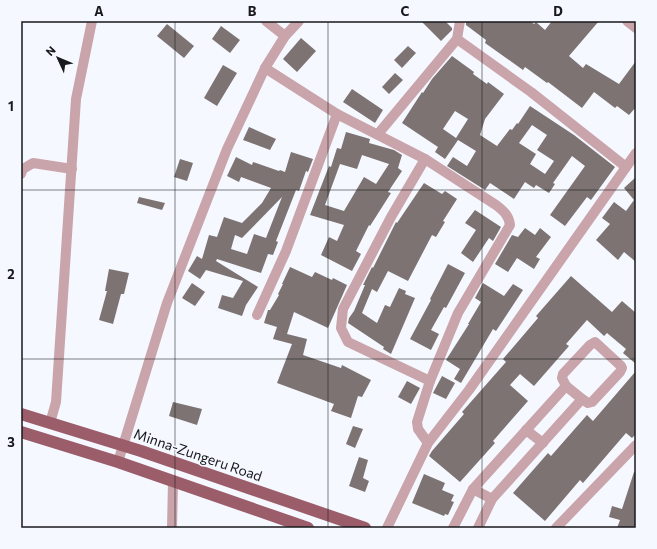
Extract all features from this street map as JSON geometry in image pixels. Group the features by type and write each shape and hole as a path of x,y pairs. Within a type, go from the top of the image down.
{"main road":[{"name":"Minna-Zungeru Road","path":"21,414 124,446 365,528"},
{"path":"21,432 118,462 308,528"}],"street":[{"path":"50,423 56,402 76,99 92,21"},
{"path":"266,21 285,36"},
{"path":"118,462 167,303 227,149 265,68 285,36 299,21"},
{"path":"378,134 457,39 460,21"},
{"path":"626,21 636,28"},
{"path":"457,39 531,92 626,167"},
{"path":"265,68 337,114 426,159 496,206 510,219 510,225 458,313 430,381 417,422 418,429 428,443"},
{"path":"257,315 286,251 337,114"},
{"path":"387,528 428,443 469,390 636,153"},
{"path":"426,159 391,217 343,309 340,328 348,342 430,381"},
{"path":"21,174 23,169 33,163 72,169"},
{"path":"595,342 622,366 622,370 592,402 588,403 566,386 562,378 563,374 590,345 595,342"},
{"path":"453,528 473,489 566,386"},
{"path":"478,528 492,498 582,399"},
{"path":"526,430 542,443"},
{"path":"556,528 636,445"},
{"path":"172,528 173,481"},
{"path":"473,489 492,498"}],"building":[{"path":"421,21 445,21 452,28 452,30 441,41"},
{"path":"466,21 530,21 534,24 536,22 545,30 552,21 599,21 569,56 583,68 586,64 619,84 636,61 636,107 629,115 617,106 615,108 594,92 582,108 548,82 547,83 525,67 523,70 485,43 486,40 466,25"},
{"path":"167,24 194,46 184,58 157,36"},
{"path":"221,26 240,40 230,53 212,39"},
{"path":"301,38 316,51 297,72 283,59"},
{"path":"408,46 416,53 402,68 394,60"},
{"path":"452,56 474,72 473,74 487,84 488,82 504,94 485,119 480,135 497,146 510,129 512,130 517,123 518,124 530,106 574,135 615,167 591,200 587,197 565,226 550,215 585,166 572,156 553,183 555,184 549,193 536,185 534,188 525,182 514,199 490,183 485,190 447,166 453,157 467,166 476,151 458,140 445,159 435,152 438,147 402,123 432,79","holes":["455,111 468,119 456,138 443,129","532,125 547,135 537,150 554,161 545,174 530,164 536,154 519,143"]},
{"path":"223,65 237,73 217,106 204,98"},
{"path":"395,73 403,80 389,94 382,87"},
{"path":"352,89 383,110 375,123 343,102"},
{"path":"249,127 276,139 270,150 243,140"},
{"path":"346,132 370,139 369,143 394,150 402,155 398,168 402,171 388,192 391,193 370,226 369,225 356,251 361,254 352,271 321,255 329,237 337,241 344,225 310,215 329,166 331,167 337,148 341,149","holes":["362,155 389,164 376,184 364,177 344,211 325,205 340,164 357,169"]},
{"path":"291,152 313,159 308,172 306,171 299,191 296,190 276,241 278,242 273,255 268,254 261,273 217,259 216,261 258,287 246,305 242,316 218,308 222,295 233,298 243,281 206,270 200,279 188,271 197,256 202,259 209,235 217,237 224,217 242,223 262,203 271,188 241,177 239,182 227,176 236,157 252,165 253,162 285,172","holes":["282,197 266,238 254,234 247,254 231,249 235,235 242,238"]},
{"path":"180,159 193,163 187,181 174,177"},
{"path":"636,177 636,262 624,252 618,260 596,240 610,224 602,218 614,202 626,211 634,200 624,188"},
{"path":"424,183 442,194 445,191 457,199 443,221 445,222 436,237 432,235 408,281 388,271 377,292 372,289 362,313 377,323 385,305 390,307 399,288 406,291 405,294 415,298 391,354 383,349 384,347 348,323 365,285 363,285 396,222 397,223"},
{"path":"139,197 165,203 162,210 137,203"},
{"path":"475,210 501,227 493,241 489,238 473,262 461,253 476,230 465,223"},
{"path":"525,228 535,235 540,228 551,237 536,257 540,259 534,269 517,258 508,272 495,264 512,235 518,237"},
{"path":"448,264 465,273 446,308 444,307 431,330 439,334 431,350 410,339"},
{"path":"290,267 312,277 315,272 332,280 333,278 347,285 328,328 294,312 287,334 307,339 303,355 341,368 342,365 371,380 362,397 358,396 351,418 331,411 334,404 277,383 292,344 273,339 277,327 264,323 268,310 270,310 279,295 278,294"},
{"path":"109,269 129,273 124,294 121,294 113,324 99,320 107,291 105,291"},
{"path":"571,276 612,312 622,301 636,313 636,364 623,353 626,349 607,333 604,336 587,320 566,344 569,346 534,386 520,374 510,385 528,401 493,441 495,443 460,482 429,456 464,414 462,412 506,362 503,359 538,318 536,316"},
{"path":"192,283 205,292 195,306 182,298"},
{"path":"483,283 504,296 513,284 523,290 496,331 493,329 461,383 454,379 460,369 446,360 481,302 475,298"},
{"path":"636,371 636,434 632,438 626,433 583,483 580,480 545,521 513,493 548,453 551,456 587,415 593,421"},
{"path":"442,376 455,383 446,399 433,393"},
{"path":"407,381 420,388 411,404 398,397"},
{"path":"173,402 202,409 197,425 169,416"},
{"path":"353,426 363,429 355,448 346,444"},
{"path":"359,457 368,460 363,478 369,481 365,492 349,486"},
{"path":"634,472 636,473 636,528 617,528 620,520 609,517 612,506 622,509"},
{"path":"424,474 445,483 442,490 454,495 451,501 454,502 448,515 445,514 444,516 412,503"}]}
